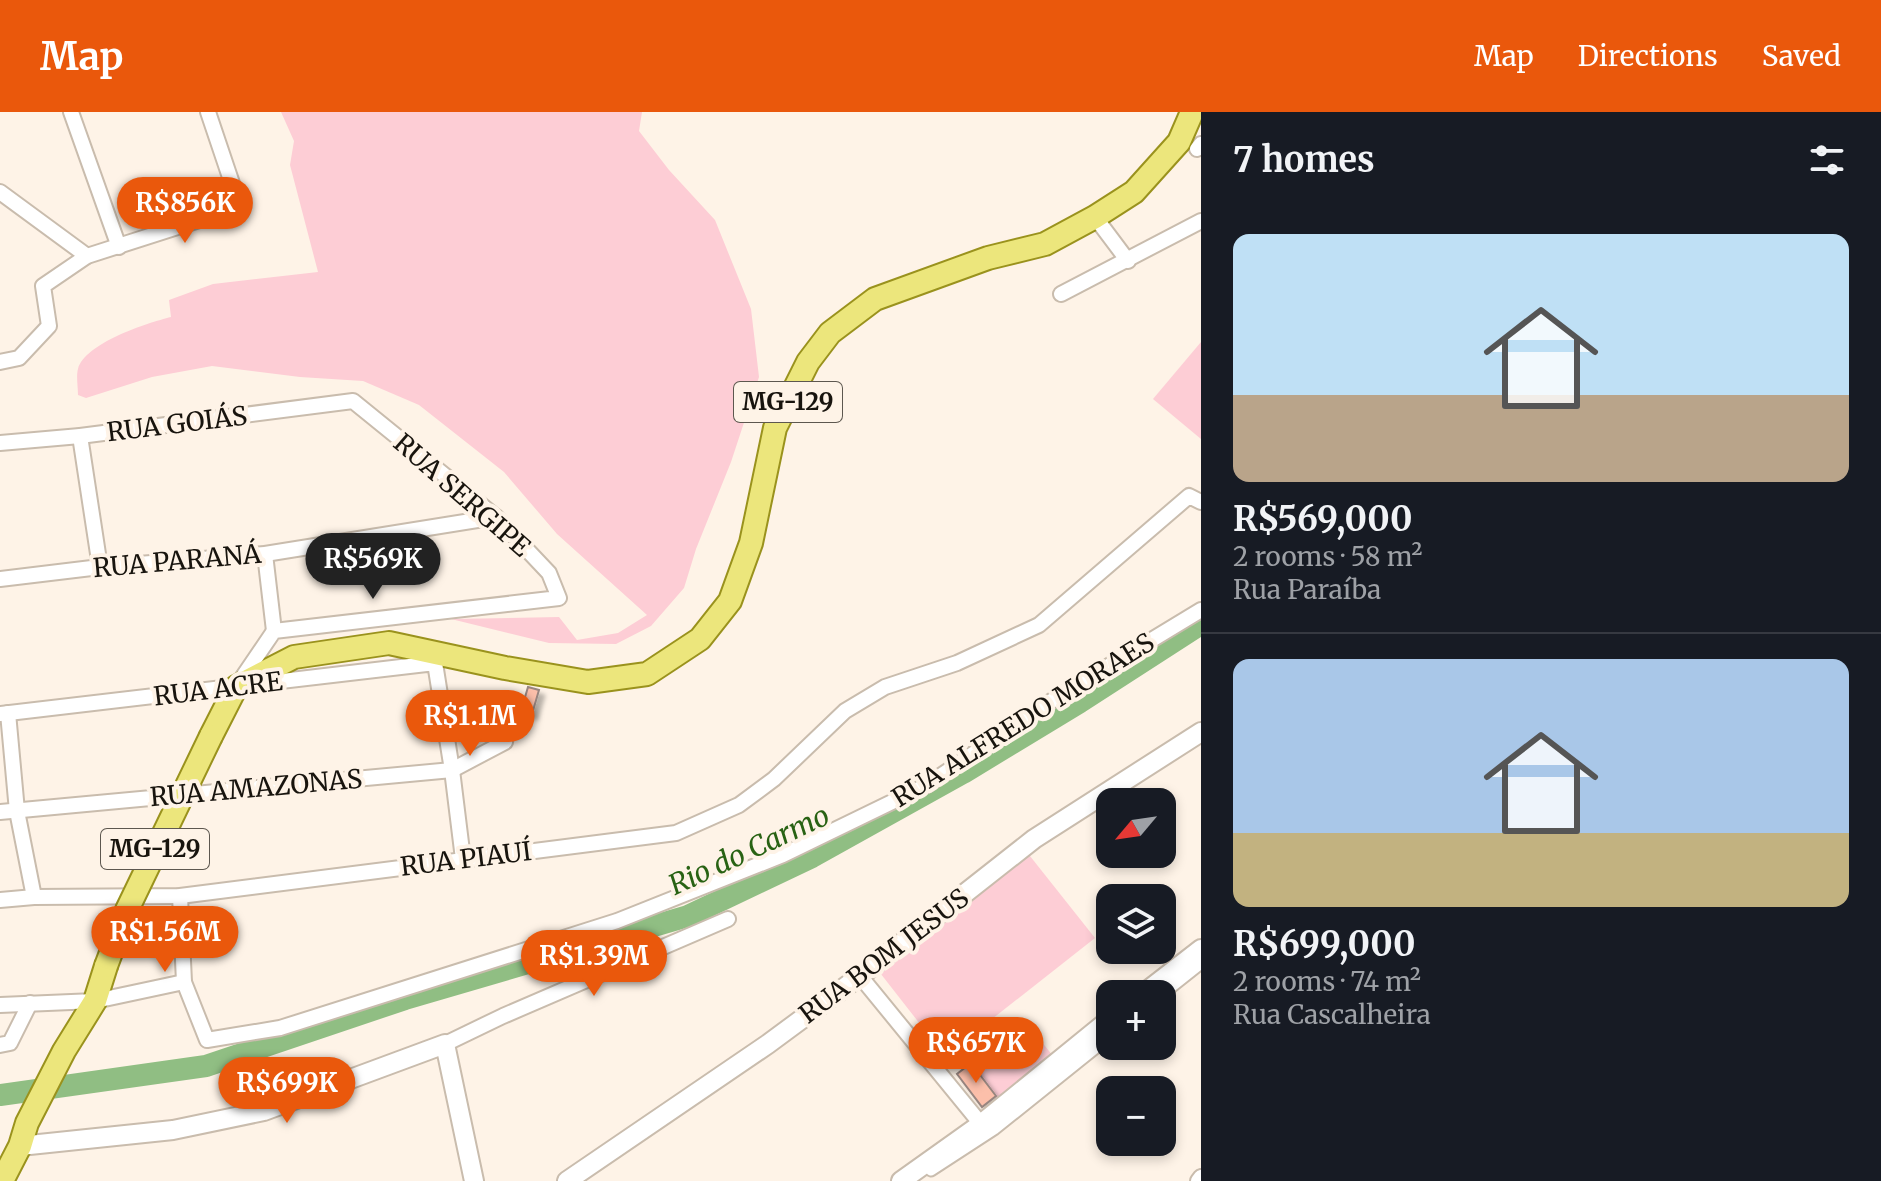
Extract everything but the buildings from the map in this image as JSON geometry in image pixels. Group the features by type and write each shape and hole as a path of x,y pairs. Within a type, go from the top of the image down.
{"main road":[{"name":"MG-129","path":"2,1181 20,1146 27,1123 64,1051 95,1001 127,910 236,687 294,657 389,643 588,682 647,674 700,639 730,601 751,543 775,428 808,362 830,333 875,299 988,258 1045,244 1095,217 1134,192 1192,145 1192,112"}],"street":[{"path":"71,112 119,247"},
{"path":"0,362 19,358 49,326 43,286 87,256 240,207 208,112"},
{"path":"1192,145 1201,114"},
{"path":"0,192 87,256"},
{"path":"1095,217 1128,261"},
{"path":"1061,294 1201,221"},
{"name":"RUA GOIÁS","path":"0,443 80,436 353,401"},
{"name":"RUA SERGIPE","path":"274,631 559,598 549,573 496,517 353,401"},
{"path":"80,436 100,567"},
{"name":"RUA PIAUÍ","path":"0,900 180,896 676,833 739,805 774,779 845,711 885,687 957,663 1039,625 1189,496 1201,502"},
{"name":"RUA PARANÁ","path":"0,579 100,567 265,554 496,517"},
{"path":"236,687 274,631 265,554"},
{"name":"RUA ALFREDO MORAES","path":"184,982 207,1040 280,1028 617,921 783,855 927,785 1056,698 1201,610"},
{"name":"RUA ACRE","path":"4,714 435,663 452,770"},
{"path":"4,714 17,811 34,897"},
{"name":"RUA BOM JESUS","path":"567,1181 768,1044 1034,839 1201,732"},
{"name":"RUA AMAZONAS","path":"0,812 452,770 505,742"},
{"path":"452,770 463,859"},
{"path":"0,1005 95,1001 184,982 180,896"},
{"path":"20,1146 173,1130 264,1111 445,1044 728,919"},
{"path":"1161,980 1201,949"},
{"path":"1176,983 1201,963"},
{"path":"860,976 981,1124"},
{"path":"0,1045 10,1043 30,1003"},
{"path":"901,1181 981,1124 1096,1030"},
{"path":"445,1044 474,1181"},
{"path":"914,1181 994,1129 1096,1047"}],"shaded area":[{"path":"281,112 642,112 639,131 669,170 715,220 751,309 759,377 684,588 651,626 616,644 549,643 451,619 559,617 577,640 618,633 647,615 557,534 504,472 419,405 363,381 212,366 152,377 86,398 78,395 77,372 83,360 118,336 171,317 169,300 213,284 318,272 290,165 294,141"},
{"path":"1201,342 1201,439 1153,399"},
{"path":"1026,851 1095,938 945,1056 877,969"},
{"path":"1025,1021 1053,1056 998,1099 971,1063"}],"waterway":[{"name":"Rio do Carmo","path":"0,1095 206,1066 405,999 688,916 812,857 963,773 1201,624"}]}
